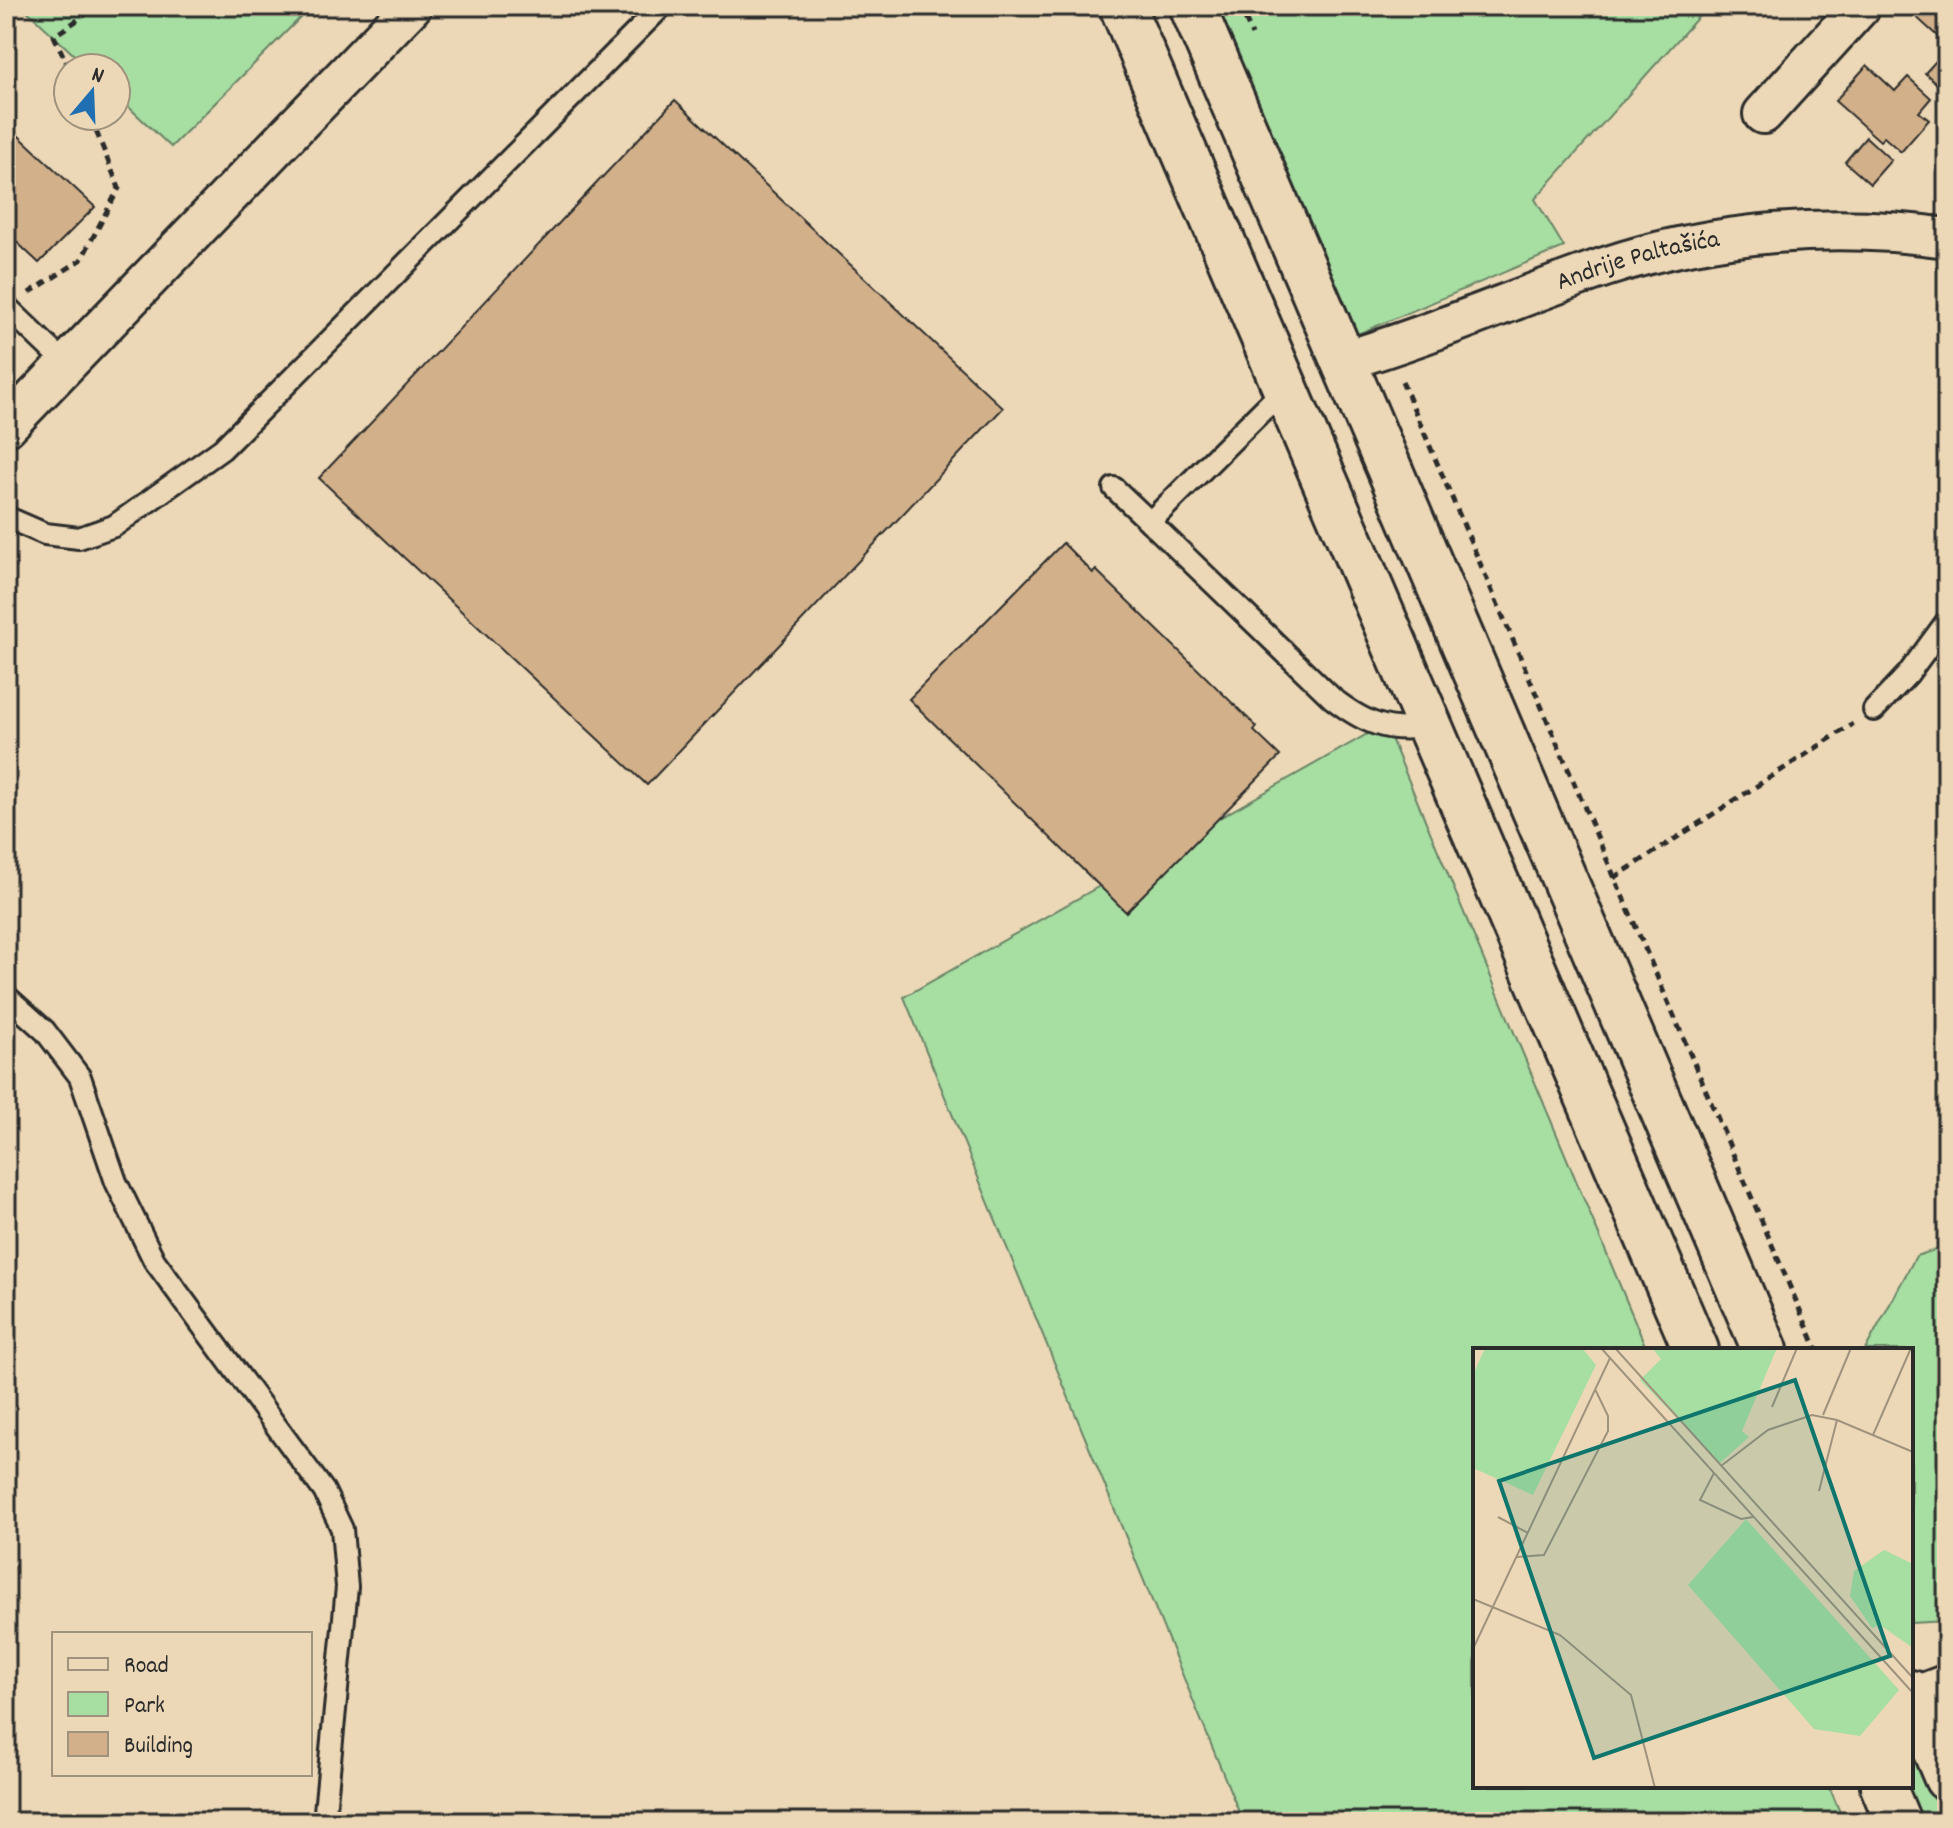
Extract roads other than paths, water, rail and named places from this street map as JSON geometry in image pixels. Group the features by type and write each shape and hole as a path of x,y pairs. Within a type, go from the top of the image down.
{"main road":[{"path":"1122,6 1695,1348"},
{"path":"1192,6 1764,1348"},
{"path":"1924,1691 1947,1778"},
{"path":"1884,1788 1898,1822"}],"street":[{"path":"6,427 412,6"},
{"path":"1763,114 1861,6"},
{"name":"Andrije Paltašića","path":"1343,361 1606,267 1693,244 1787,232 1833,231 1947,238"}],"lane":[{"path":"6,517 45,534 79,538 114,526 222,449 662,6"},
{"path":"8,308 66,364"},
{"path":"1150,522 1285,388"},
{"path":"1114,488 1321,688 1354,715 1392,730 1429,726"},
{"path":"1874,710 1908,674 1947,621"},
{"path":"6,996 45,1031 80,1077 116,1182 154,1260 324,1491 342,1529 347,1587 324,1822"}]}
